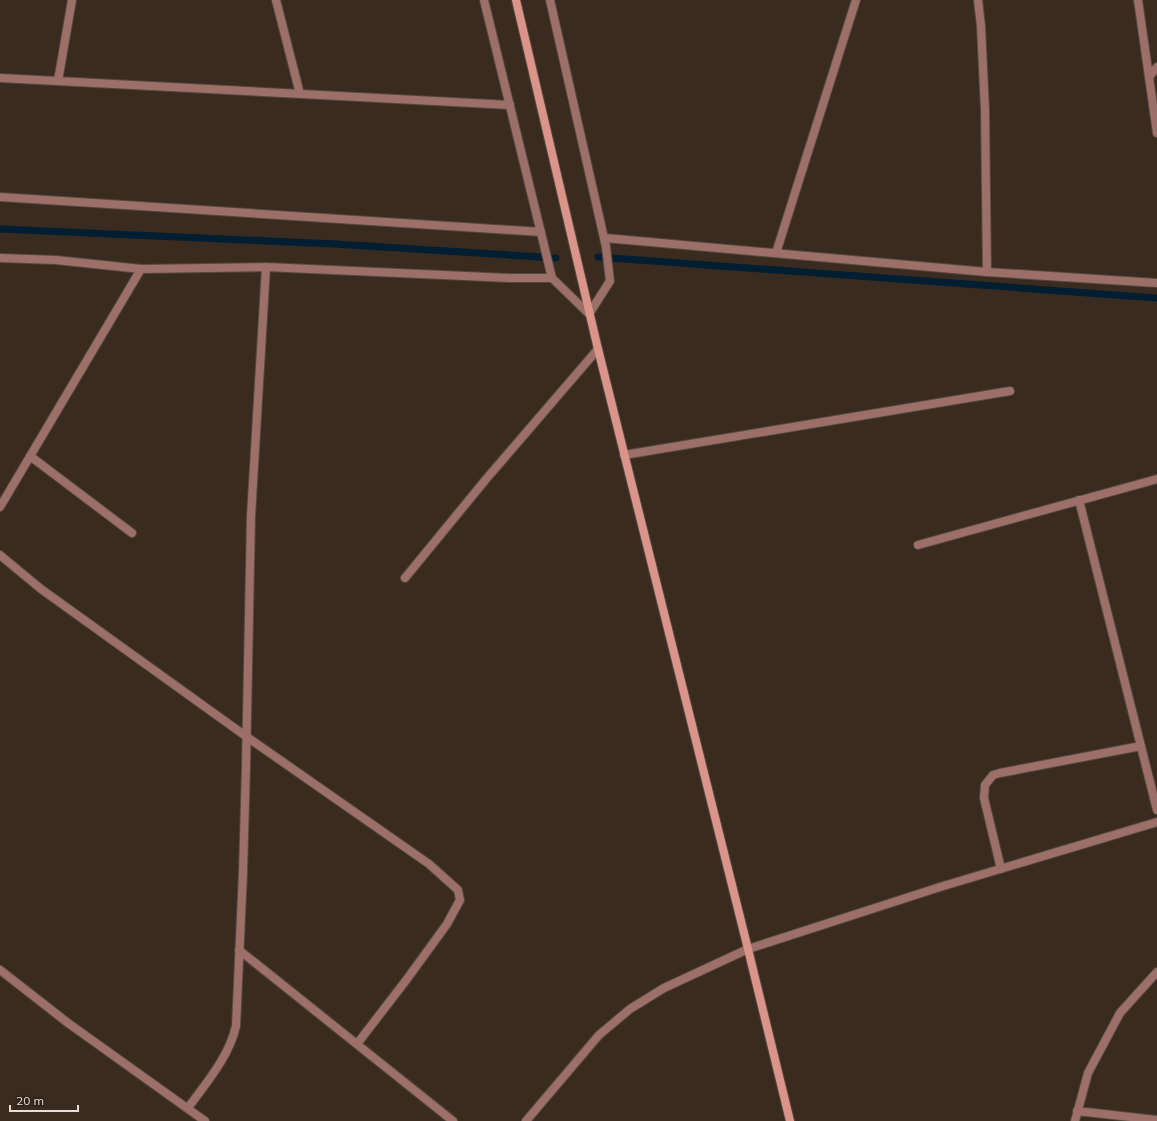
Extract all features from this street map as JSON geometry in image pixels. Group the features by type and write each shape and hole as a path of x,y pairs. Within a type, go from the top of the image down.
{"street":[{"path":"58,82 72,0"},
{"path":"276,0 300,94"},
{"path":"484,0 552,278 589,314"},
{"path":"516,0 589,314 790,1121"},
{"path":"550,0 605,238 609,269 610,281 589,314"},
{"path":"776,253 856,0"},
{"path":"978,0 981,26 985,110 987,272"},
{"path":"1138,0 1157,133"},
{"path":"1149,77 1157,67"},
{"path":"0,78 510,105"},
{"path":"0,197 541,232"},
{"path":"605,238 987,272 1157,283"},
{"path":"0,258 56,260 141,269 266,267 509,278 552,278"},
{"path":"188,1108 224,1056 233,1038 236,1026 247,737 251,516 266,267"},
{"path":"0,507 141,269"},
{"path":"405,578 487,478 598,349"},
{"path":"624,455 1010,391"},
{"path":"30,456 132,533"},
{"path":"918,545 1157,479"},
{"path":"1079,500 1157,810"},
{"path":"0,555 41,589 247,737 429,864 458,890 460,900 447,924 357,1044"},
{"path":"1001,869 984,798 985,785 993,775 1141,746"},
{"path":"526,1121 599,1035 630,1009 664,988 748,949 925,892 1157,822"},
{"path":"239,950 453,1121"},
{"path":"0,970 68,1023 205,1121"},
{"path":"1075,1121 1088,1073 1120,1013 1157,972"},
{"path":"1077,1111 1157,1120"}],"waterway":[{"path":"0,229 335,244 556,258"},
{"path":"598,257 1157,298"}]}
